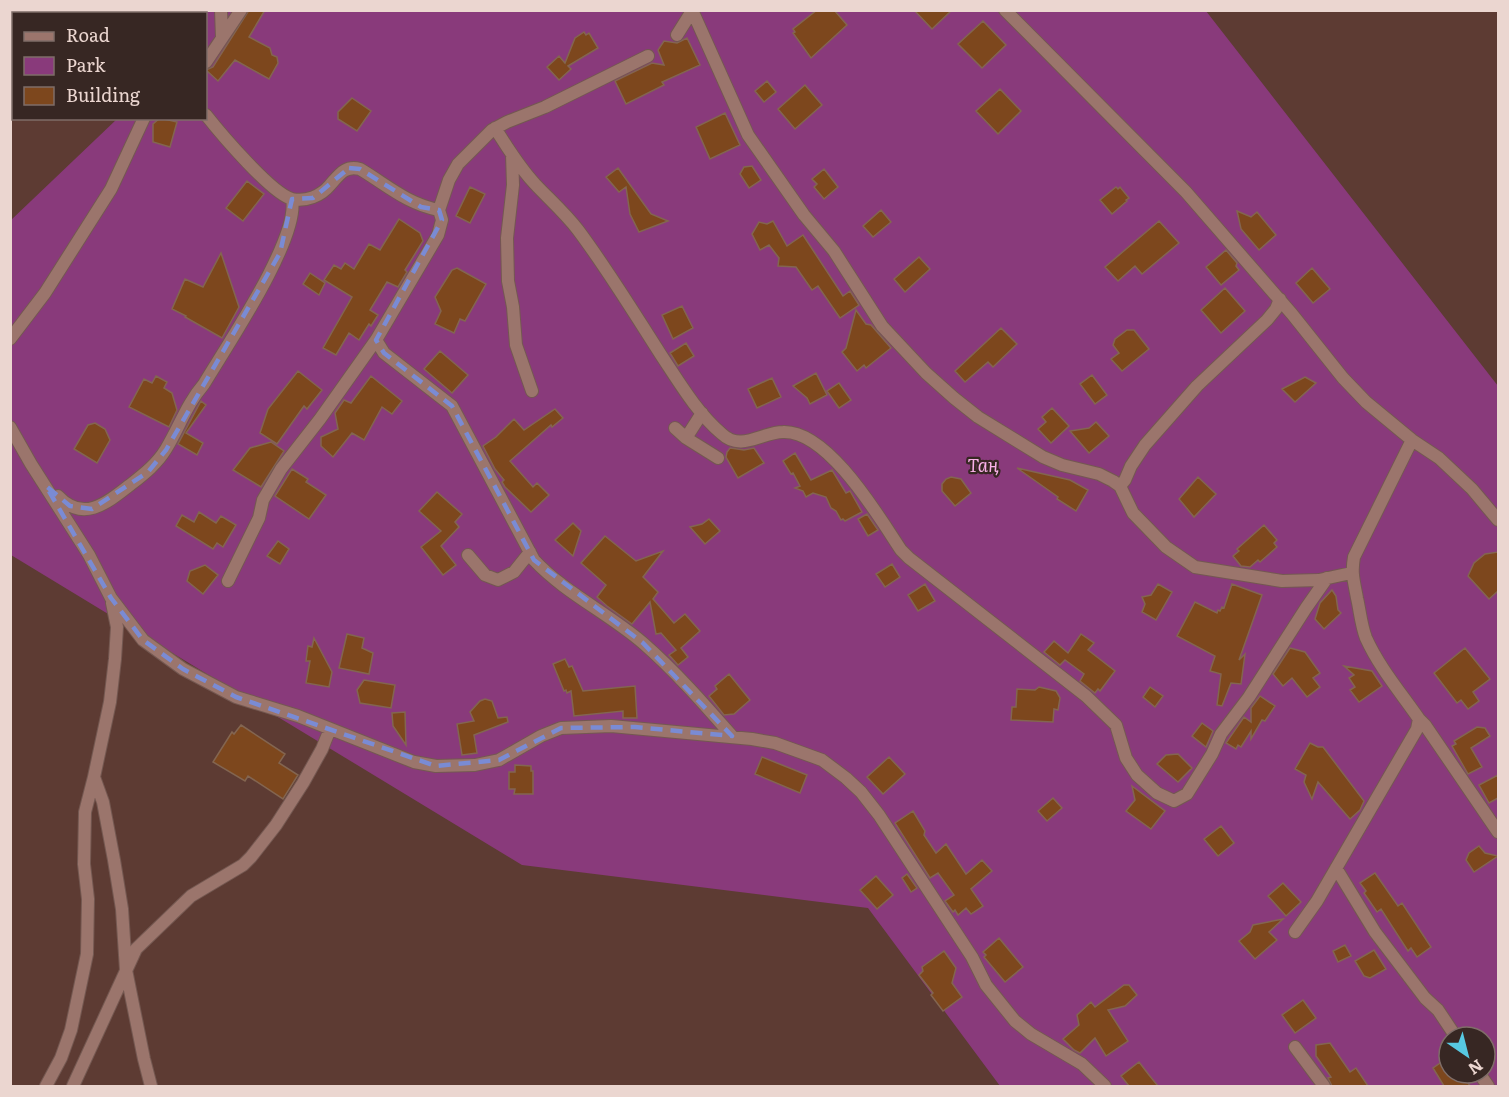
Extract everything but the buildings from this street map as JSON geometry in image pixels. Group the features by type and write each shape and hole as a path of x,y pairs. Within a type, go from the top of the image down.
{"street":[{"path":"221,10 222,38"},
{"path":"207,60 241,10"},
{"path":"1005,10 1186,192 1280,300 1343,378 1366,402 1439,458 1472,489 1498,520"},
{"path":"677,35 692,11"},
{"path":"692,11 748,135 804,215 834,251 882,326 954,398 1009,438 1043,457 1062,465 1099,474 1120,486 1127,505 1133,513 1166,547 1195,567 1282,581 1328,578 1351,573"},
{"path":"228,581 259,518 263,500 281,470 376,340 438,235 442,220 439,210 449,180 458,164 495,128 545,107 648,56"},
{"path":"207,116 257,171 281,194 292,199 313,198 329,186 345,169 354,167 421,207 439,210"},
{"path":"10,339 45,293 111,189 143,120"},
{"path":"495,128 533,182 577,229 676,378 702,413 723,436 731,440 747,442 784,432 801,435 826,453 853,480 901,550 1086,696 1116,725 1126,758 1137,775 1156,793 1174,801 1187,795 1212,754 1221,734 1249,697 1328,578"},
{"path":"512,154 513,185 507,238 508,281 516,345 532,391"},
{"path":"46,486 70,506 80,509 101,507 148,472 166,450 192,399 204,384 280,253 292,214 292,199"},
{"path":"1120,486 1145,445 1197,386 1267,320 1280,300"},
{"path":"376,340 384,353 452,406 534,560 548,575 643,643 702,702 732,736"},
{"path":"686,438 702,413"},
{"path":"10,427 89,555 111,598 143,640 183,669 237,697 330,729 414,762 436,766 475,765 499,760 541,736 561,728 576,727 635,727 732,736 775,743 808,753 822,760 861,792 879,815 972,957 986,985 1015,1021 1031,1034 1082,1065 1105,1086"},
{"path":"675,428 686,438 718,458"},
{"path":"1413,440 1354,557 1351,573 1357,593 1361,624 1381,664 1497,827"},
{"path":"468,555 485,574 498,580 514,572 530,552"},
{"path":"46,1086 61,1058 71,1030 87,954 85,812 110,702 117,627 111,598"},
{"path":"1296,933 1417,729 1419,719"},
{"path":"73,1086 136,949 191,896 237,869 251,857 276,825 303,783 330,729"},
{"path":"94,777 103,802 114,860 122,909 126,970 151,1086"},
{"path":"1336,868 1375,932 1448,1025"},
{"path":"1295,1047 1324,1086"}],"highlighted area":[{"path":"349,168 360,169 421,207 439,210 442,220 376,340 384,353 452,406 534,560 643,643 732,736 635,727 561,728 499,760 436,766 236,697 183,669 143,640 111,598 46,486 70,506 92,509 148,472 166,450 280,253 292,199 313,198"}],"green space":[{"name":"Таң","path":"86,11 1206,11 1498,386 1498,1086 1000,1086 868,908 522,865 11,555 10,221 116,120 207,120 207,12"}]}
